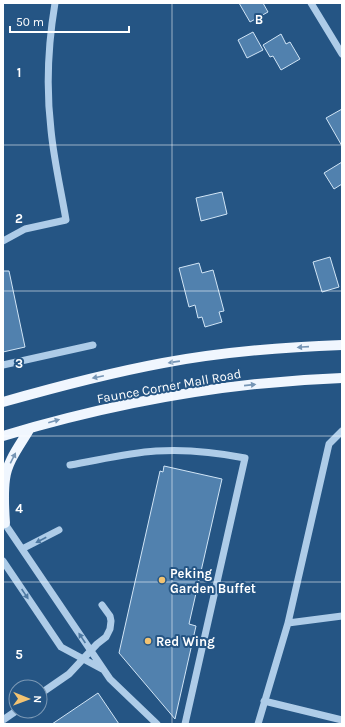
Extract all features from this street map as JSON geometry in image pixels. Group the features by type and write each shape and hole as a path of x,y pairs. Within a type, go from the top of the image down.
{"main road":[{"name":"Faunce Corner Mall Road","path":"3,402 90,378 165,363 280,348 342,345"},
{"name":"Faunce Corner Mall Road","path":"3,436 104,409 189,392 275,382 342,378"},
{"path":"4,522 5,478 10,463 30,428"}],"street":[{"path":"3,241 25,229 66,220 54,154 49,106 50,37 55,3"},
{"path":"311,3 342,54"},
{"path":"3,366 93,345"},
{"path":"258,724 288,623 329,444 342,431"},
{"path":"70,465 161,450 208,452 245,458 185,724"},
{"path":"4,522 90,651 110,678 157,724"},
{"path":"22,549 59,530"},
{"path":"3,561 61,647 104,670"},
{"path":"48,688 69,674 90,651 106,637 111,625 110,616 102,605"},
{"path":"288,623 342,616"},
{"path":"264,701 342,720"}],"building":[{"path":"239,3 263,3 268,12 250,22"},
{"path":"253,32 263,50 247,58 238,40"},
{"path":"281,34 286,44 290,42 300,59 281,70 273,56 270,57 263,45"},
{"path":"342,109 342,146 326,118"},
{"path":"342,162 342,184 334,189 324,173"},
{"path":"222,192 227,214 201,221 196,198"},
{"path":"330,257 339,287 322,292 313,262"},
{"path":"199,263 202,273 213,270 224,311 219,312 222,322 205,327 202,317 198,318 195,305 189,307 179,268"},
{"path":"3,271 9,271 25,347 3,352"},
{"path":"164,466 222,479 189,624 196,626 175,719 119,653 160,471 163,472"},
{"path":"98,693 119,724 52,724"}],"place":[{"name":"Peking Garden Buffet","path":"162,580"},
{"name":"Red Wing","path":"148,641"}]}
